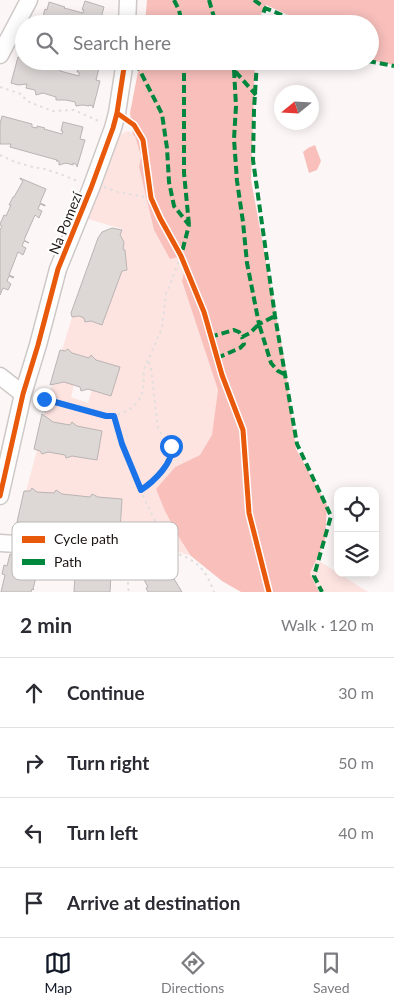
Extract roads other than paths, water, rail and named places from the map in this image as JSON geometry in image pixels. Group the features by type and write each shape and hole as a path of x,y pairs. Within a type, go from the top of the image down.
{"street":[{"path":"21,15 29,0"},
{"path":"127,15 128,0"},
{"path":"0,55 15,27"},
{"name":"Na Pomezí","path":"0,496 23,394 58,269 98,187 117,113 124,70"},
{"path":"0,376 23,394"}]}
